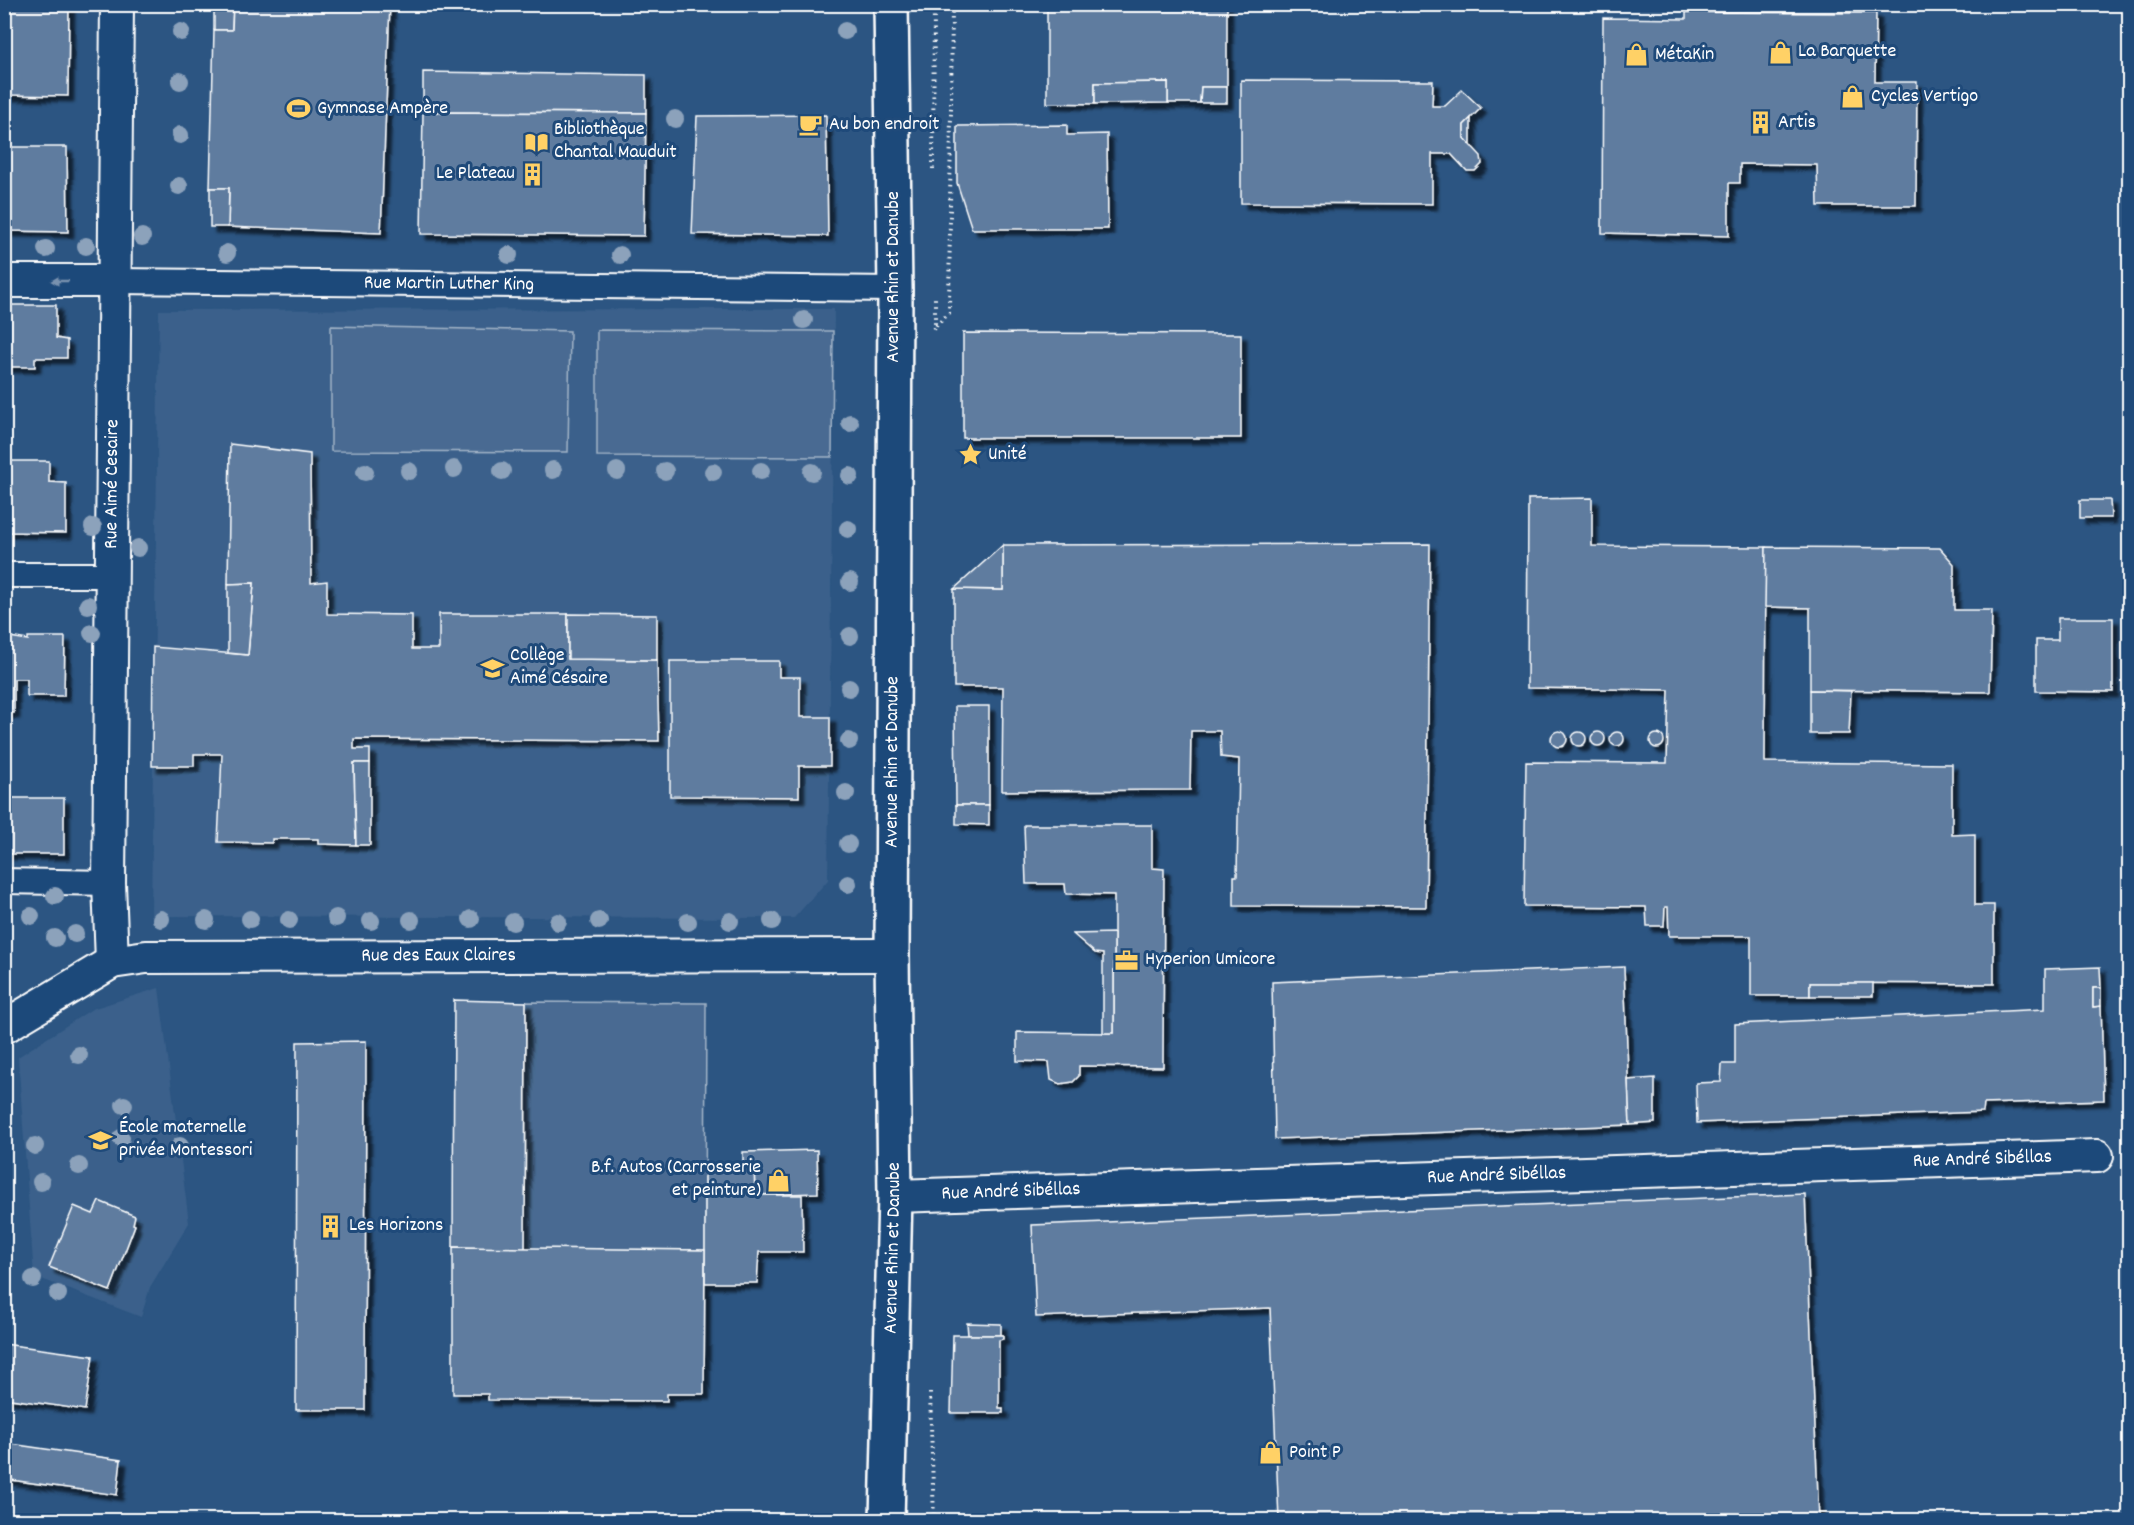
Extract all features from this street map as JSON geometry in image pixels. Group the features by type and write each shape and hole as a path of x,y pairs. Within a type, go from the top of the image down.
{"street":[{"name":"Rue Aimé Cesaire","path":"112,962 109,883 117,4"},
{"name":"Avenue Rhin et Danube","path":"887,1521 895,1196 892,955 895,289 891,4"},
{"name":"Rue Martin Luther King","path":"4,281 895,289"},
{"path":"4,575 112,575"},
{"path":"4,881 109,883"},
{"name":"Rue des Eaux Claires","path":"4,1028 112,962 146,957 892,955"},
{"name":"Rue André Sibéllas","path":"895,1196 2097,1156"}],"path":[{"path":"935,327 949,313 952,4"}],"shaded area":[{"name":"Collège Aimé Césaire","path":"834,309 828,880 794,918 151,916 159,310"},
{"path":"331,326 570,331 568,452 331,451"},
{"path":"597,330 833,331 832,457 597,456"},
{"name":"École maternelle privée Montessori","path":"159,988 189,1223 150,1287 141,1317 34,1276 18,1057 92,1009"},
{"path":"526,1002 706,1003 705,1250 525,1249"}],"building":[{"path":"4,4 69,4 68,96 4,95"},
{"path":"214,4 233,4 232,30 214,30"},
{"name":"Gymnase Ampère","path":"233,4 390,4 381,233 228,227 229,188 210,188 214,30 232,30"},
{"path":"1047,5 1227,5 1227,87 1201,87 1200,103 1168,103 1168,82 1095,83 1095,104 1047,103"},
{"name":"Artis","path":"1686,12 1876,13 1875,82 1917,82 1916,206 1818,206 1817,165 1740,164 1740,183 1729,183 1729,236 1602,233 1603,18 1686,19"},
{"path":"423,72 646,75 646,113 423,112"},
{"path":"1241,80 1433,81 1432,106 1445,106 1462,90 1481,108 1464,125 1464,138 1481,156 1482,164 1475,171 1467,171 1451,154 1432,154 1432,204 1241,203"},
{"path":"1168,82 1168,103 1095,104 1095,83"},
{"path":"1201,87 1227,87 1227,103 1200,103"},
{"name":"Le Plateau","path":"423,112 646,113 644,236 421,234"},
{"path":"826,115 828,236 692,234 697,116"},
{"path":"1471,118 1471,146 1464,138 1464,125"},
{"path":"1067,125 1067,135 1107,134 1108,229 972,229 957,183 957,126"},
{"path":"4,147 67,147 68,232 4,231"},
{"path":"210,188 229,188 228,227 210,227"},
{"path":"4,305 56,305 56,338 67,340 67,358 35,358 35,367 4,367"},
{"path":"963,333 1241,334 1241,438 963,438"},
{"path":"230,444 310,454 311,583 327,581 327,614 412,615 412,649 439,649 439,614 568,614 568,659 657,660 659,741 354,739 354,749 370,749 370,763 354,763 356,845 318,844 318,839 272,839 272,843 218,842 222,754 194,754 194,766 152,766 153,647 248,655 254,583 228,584"},
{"path":"4,461 49,461 49,482 66,483 66,533 4,532"},
{"path":"1592,498 1592,546 1766,547 1765,762 1952,764 1952,835 1975,834 1975,905 1994,905 1994,984 1810,983 1810,996 1751,996 1751,936 1669,936 1668,907 1665,907 1664,926 1647,926 1646,907 1524,906 1526,762 1667,763 1669,690 1527,688 1528,499"},
{"path":"2080,500 2110,500 2111,518 2080,518"},
{"path":"1430,544 1426,907 1234,906 1234,876 1237,876 1239,759 1221,757 1220,731 1191,731 1190,790 1002,791 1003,687 954,687 954,589 1003,590 1003,545"},
{"path":"1003,545 1003,590 954,589"},
{"path":"1766,547 1940,548 1954,564 1954,610 1992,610 1990,692 1810,690 1810,608 1765,607"},
{"path":"254,583 248,655 228,653 228,584"},
{"path":"568,614 657,615 657,660 568,659"},
{"path":"2058,618 2113,618 2113,692 2036,691 2036,640 2058,640"},
{"path":"4,636 28,640 28,637 65,637 64,696 27,696 27,679 14,679 14,713 4,713"},
{"path":"670,661 779,661 779,677 800,677 800,717 830,717 830,766 799,766 799,797 670,796"},
{"path":"1810,690 1851,691 1849,734 1810,734"},
{"path":"955,706 989,706 989,805 956,805"},
{"path":"1559,731 1567,739 1559,747 1551,739"},
{"path":"1576,732 1582,732 1586,739 1582,746 1576,746 1572,742 1572,736"},
{"path":"1595,732 1601,732 1605,739 1601,746 1595,746 1591,742 1591,736"},
{"path":"1614,732 1620,732 1624,739 1620,746 1614,746 1610,742 1610,736"},
{"path":"1654,734 1660,734 1664,741 1660,748 1654,748 1650,744 1650,738"},
{"path":"354,763 370,763 370,845 356,845"},
{"path":"4,798 64,798 64,854 4,854"},
{"path":"956,805 989,805 989,825 956,824"},
{"path":"1024,825 1152,825 1152,868 1164,869 1163,1067 1079,1066 1079,1076 1073,1082 1060,1084 1051,1080 1049,1062 1017,1061 1017,1032 1114,1033 1114,895 1066,894 1065,884 1026,884"},
{"path":"1114,933 1114,1033 1103,1033 1103,954 1095,953 1073,934"},
{"path":"1624,967 1630,1125 1275,1139 1272,982"},
{"path":"2100,967 2101,988 2093,988 2093,1007 2101,1006 2104,1100 1984,1104 1983,1112 1697,1123 1696,1083 1721,1082 1722,1064 1735,1064 1735,1024 2045,1009 2045,969"},
{"path":"1810,983 1873,983 1873,996 1810,996"},
{"path":"2093,988 2101,988 2101,1006 2093,1007"},
{"path":"454,1000 526,1002 525,1249 453,1247"},
{"name":"Les Horizons","path":"366,1041 365,1410 296,1410 297,1042"},
{"path":"1655,1078 1655,1123 1630,1125 1628,1080"},
{"path":"817,1150 818,1193 755,1195 754,1167 743,1167 743,1152"},
{"path":"705,1167 754,1167 755,1195 802,1195 803,1252 759,1252 757,1283 705,1283"},
{"path":"1805,1194 1819,1520 1279,1520 1270,1308 1036,1317 1032,1225"},
{"path":"99,1201 135,1216 133,1224 135,1225 110,1291 49,1267 74,1206 93,1214"},
{"path":"453,1247 705,1250 704,1394 667,1394 667,1401 488,1400 488,1394 453,1394"},
{"path":"967,1323 1001,1324 1001,1335 968,1335"},
{"path":"953,1335 1003,1335 1003,1339 999,1340 999,1408 1003,1408 1003,1413 951,1413"},
{"path":"4,1344 93,1356 85,1410 4,1398"},
{"path":"4,1443 121,1460 117,1495 4,1479"}],"place":[{"name":"La Barquette","path":"1780,52"},
{"name":"MétaKin","path":"1637,55"},
{"name":"Cycles Vertigo","path":"1853,97"},
{"name":"Gymnase Ampère","path":"299,109"},
{"name":"Artis","path":"1760,123"},
{"name":"Au bon endroit","path":"811,125"},
{"name":"Bibliothèque Chantal Mauduit","path":"536,142"},
{"name":"Le Plateau","path":"533,174"},
{"name":"Unité","path":"970,455"},
{"name":"Collège Aimé Césaire","path":"492,668"},
{"name":"Hyperion Umicore","path":"1127,960"},
{"name":"École maternelle privée Montessori","path":"101,1140"},
{"name":"B.f. Autos (Carrosserie et peinture)","path":"779,1180"},
{"name":"Les Horizons","path":"331,1226"},
{"name":"Point P","path":"1271,1453"}]}
